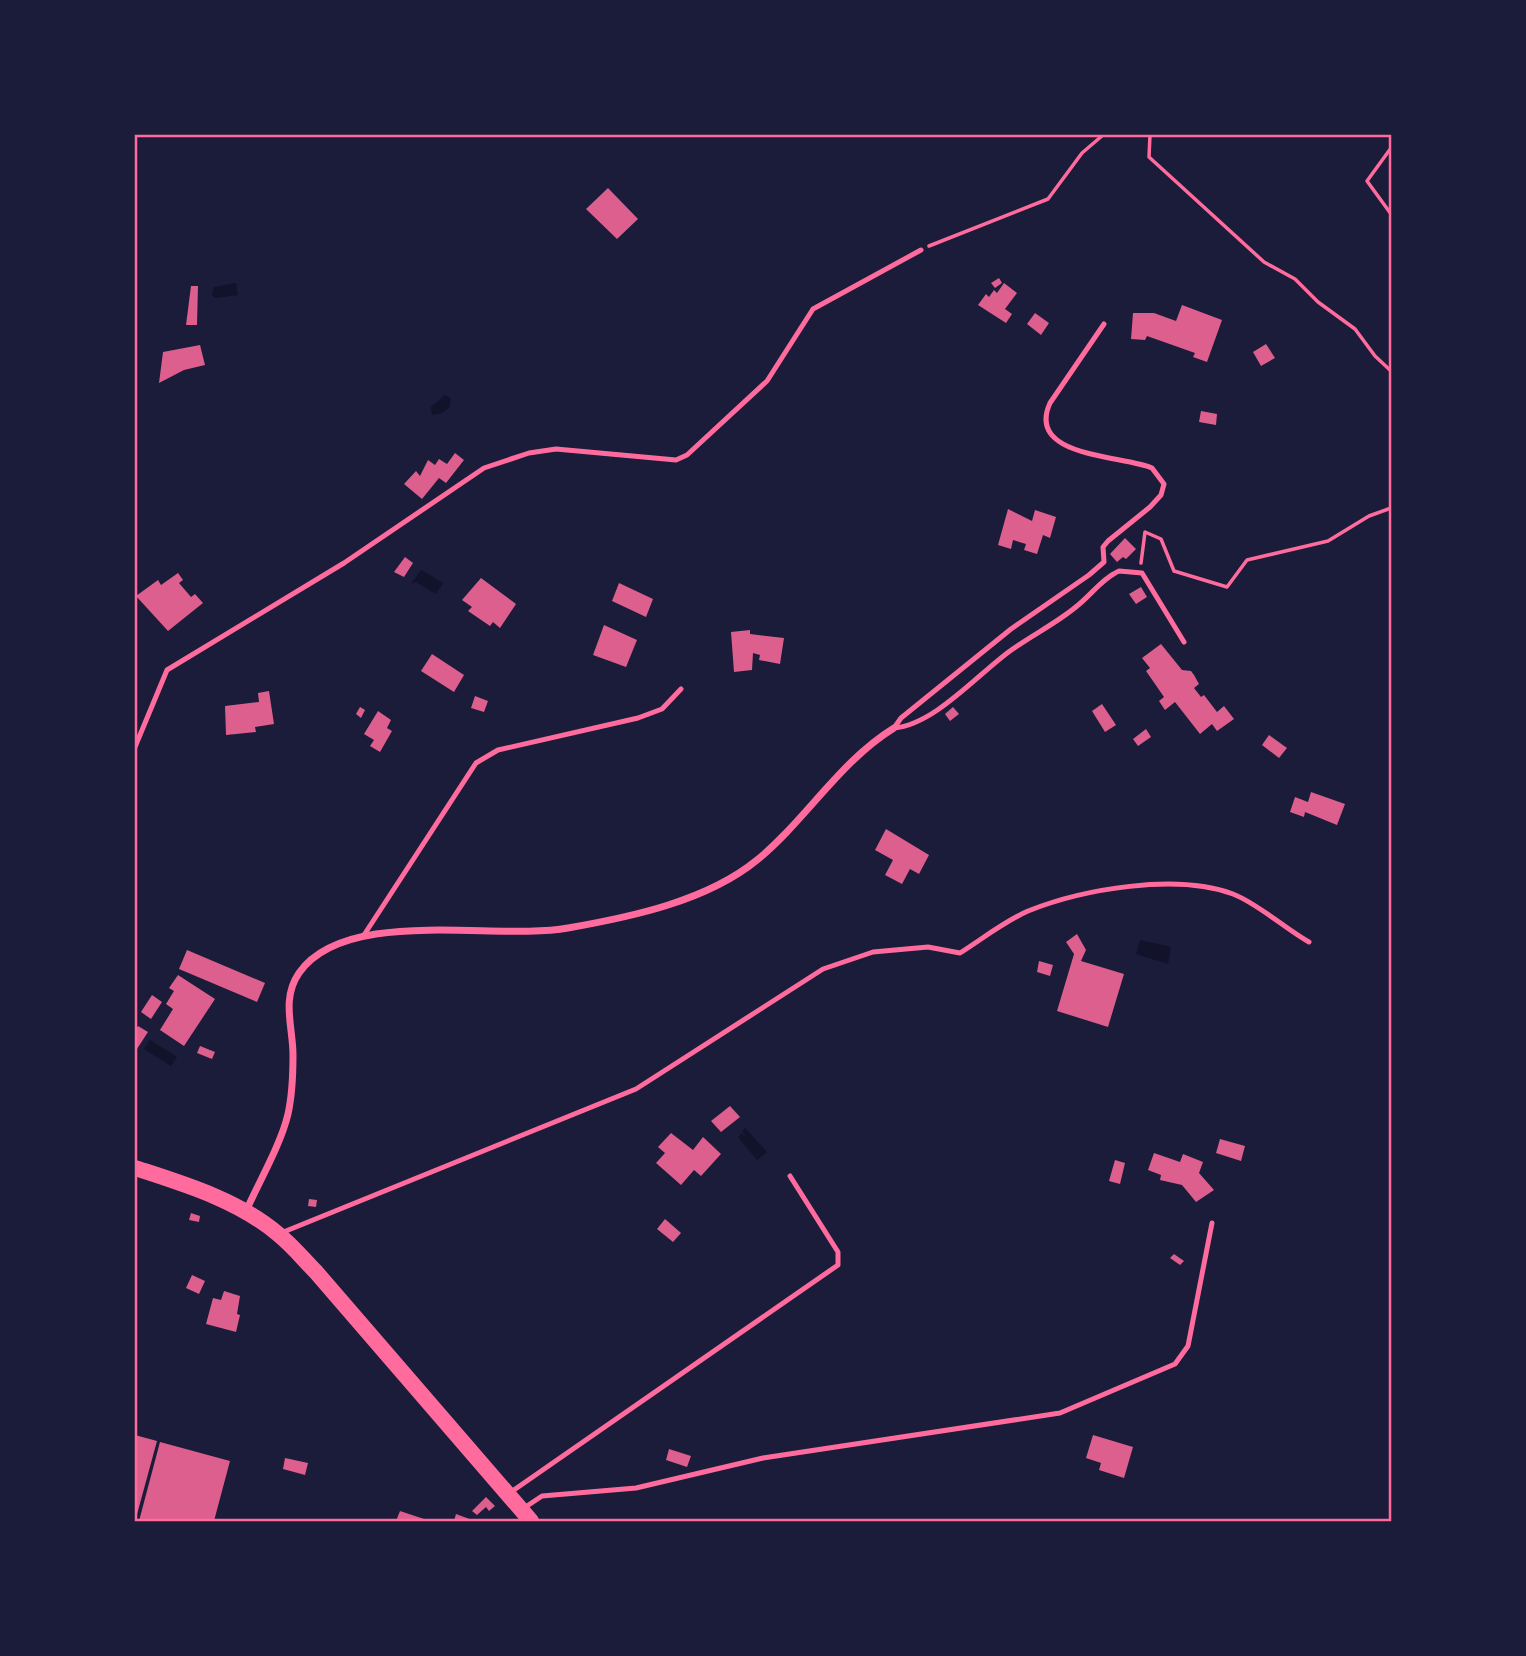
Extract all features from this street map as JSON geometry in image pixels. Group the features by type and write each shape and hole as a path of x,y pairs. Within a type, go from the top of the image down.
{"main road":[{"path":"135,1168 190,1186 246,1212 278,1234 317,1272 527,1516"}],"street":[{"path":"246,1212 288,1114 293,1055 288,1000 299,973 317,955 364,935 396,931 513,933 566,928 646,909 716,885 758,859 858,756 894,728"}],"lane":[{"path":"135,747 167,670 344,563 484,468 529,453 556,449 676,460 687,455 767,381 813,309 921,250"},
{"path":"894,728 901,718 959,668 1104,562 1103,547 1108,541 1161,495 1164,484 1152,468 1069,448 1051,436 1047,426 1046,413 1050,403 1104,324"},
{"path":"894,728 909,727 950,699 1007,653 1071,611 1113,574 1124,570 1140,572 1184,642"},
{"path":"364,935 476,763 498,750 662,709 681,689"},
{"path":"278,1234 636,1089 823,969 873,952 928,947 960,953 1027,911 1090,892 1156,886 1212,887 1236,895 1309,942"},
{"path":"508,1494 838,1265 838,1252 790,1177"},
{"path":"527,1516 542,1496 636,1488 764,1458 1060,1413 1175,1364 1188,1346 1212,1223"}],"path":[{"path":"921,250 1048,199 1082,153 1103,135"},
{"path":"1150,135 1149,157 1264,261 1296,279 1318,302 1355,329 1391,372"},
{"path":"1391,148 1367,181 1391,214"},
{"path":"1140,572 1145,532 1161,539 1174,571 1227,587 1247,560 1328,541 1369,516 1391,508"}],"shaded area":[{"path":"236,283 238,295 215,298 212,295 214,287"},
{"path":"445,395 451,398 449,408 432,415 431,407"},
{"path":"421,570 443,583 436,594 416,582 411,584"},
{"path":"1140,940 1171,947 1168,964 1136,954"},
{"path":"150,1040 177,1057 171,1066 144,1049"},
{"path":"745,1128 767,1152 757,1160 738,1137 741,1134 745,1136 742,1132"}],"building":[{"path":"608,188 638,219 617,239 586,209"},
{"path":"999,278 1002,283 995,288 991,283"},
{"path":"1004,283 1017,293 1005,309 1012,314 1006,323 978,305 986,294 989,297 994,290 997,293"},
{"path":"191,286 198,286 197,325 186,325"},
{"path":"1182,305 1222,320 1207,362 1193,357 1195,353 1147,336 1145,340 1131,339 1133,313 1154,313 1176,321"},
{"path":"1035,313 1049,323 1041,335 1027,324"},
{"path":"1266,344 1275,358 1261,366 1253,352"},
{"path":"200,345 205,365 184,370 159,383 163,352"},
{"path":"1201,411 1217,414 1216,425 1199,422"},
{"path":"455,453 464,460 446,483 439,478 422,499 404,484 416,471 420,476 428,460 435,465 439,459 447,464"},
{"path":"1008,509 1032,521 1035,510 1056,517 1050,538 1043,535 1037,554 1024,550 1026,544 1013,540 1011,549 998,545"},
{"path":"1125,538 1136,549 1126,559 1123,557 1117,562 1110,554"},
{"path":"405,557 413,563 404,577 394,572"},
{"path":"178,573 183,580 179,583 191,597 195,594 203,603 168,631 136,596 158,580 161,585"},
{"path":"481,578 516,604 500,628 493,622 490,626 468,611 472,607 462,600"},
{"path":"619,583 653,599 646,617 612,601"},
{"path":"1141,587 1147,597 1136,604 1129,594"},
{"path":"604,625 637,640 626,667 593,655"},
{"path":"750,630 750,634 784,638 780,664 759,660 760,655 753,653 752,670 734,672 731,632"},
{"path":"1161,644 1182,670 1191,671 1199,684 1194,688 1201,697 1204,695 1217,712 1224,706 1234,719 1217,731 1212,724 1200,734 1175,702 1165,710 1159,701 1164,697 1146,671 1150,668 1142,658"},
{"path":"432,654 464,675 454,692 421,671"},
{"path":"269,691 274,724 255,727 256,732 226,735 225,706 259,702 258,693"},
{"path":"475,696 488,701 484,712 471,708"},
{"path":"1102,704 1116,725 1105,732 1092,711"},
{"path":"360,707 365,710 361,718 356,714"},
{"path":"953,707 959,714 950,721 945,714"},
{"path":"378,711 391,720 387,728 392,731 380,752 370,746 374,740 364,734"},
{"path":"1146,729 1151,737 1138,746 1133,739"},
{"path":"1269,735 1287,748 1279,758 1262,745"},
{"path":"1311,792 1345,804 1337,825 1305,812 1304,817 1290,812 1295,797 1308,802"},
{"path":"886,829 929,855 919,874 910,869 902,884 885,875 893,860 875,850"},
{"path":"1077,934 1086,950 1081,961 1124,974 1108,1027 1057,1011 1074,954 1066,942"},
{"path":"187,950 265,983 257,1002 179,969"},
{"path":"1039,961 1053,965 1050,976 1037,972"},
{"path":"178,975 215,999 184,1046 160,1030 173,1009 166,1004 174,991 169,988"},
{"path":"152,995 162,1002 151,1019 141,1012"},
{"path":"138,1026 148,1032 135,1052 135,1031"},
{"path":"200,1046 215,1052 212,1059 197,1053"},
{"path":"730,1106 740,1117 721,1132 711,1121"},
{"path":"671,1133 693,1150 703,1137 721,1154 701,1176 694,1170 681,1185 656,1163 665,1153 658,1147"},
{"path":"1220,1139 1245,1146 1241,1161 1216,1153"},
{"path":"1154,1153 1180,1162 1183,1154 1203,1162 1199,1173 1214,1190 1196,1202 1182,1185 1160,1180 1161,1175 1148,1170"},
{"path":"1115,1160 1125,1163 1120,1184 1109,1181"},
{"path":"309,1199 317,1200 316,1207 308,1206"},
{"path":"191,1213 200,1216 199,1222 189,1220"},
{"path":"665,1219 681,1233 673,1242 657,1229"},
{"path":"1174,1254 1184,1261 1180,1265 1170,1258"},
{"path":"192,1275 205,1281 199,1294 186,1288"},
{"path":"224,1291 240,1296 236,1332 206,1324 213,1298 221,1300"},
{"path":"135,1435 157,1441 136,1518 135,1518"},
{"path":"1093,1435 1133,1447 1124,1478 1099,1470 1101,1463 1086,1458"},
{"path":"160,1442 230,1461 214,1521 139,1521"},
{"path":"669,1449 691,1456 687,1467 666,1460"},
{"path":"285,1458 308,1463 305,1475 283,1469"},
{"path":"486,1497 495,1506 489,1511 486,1507 477,1515 472,1511"},
{"path":"400,1511 430,1521 396,1521"},
{"path":"456,1514 475,1521 454,1521"}]}
